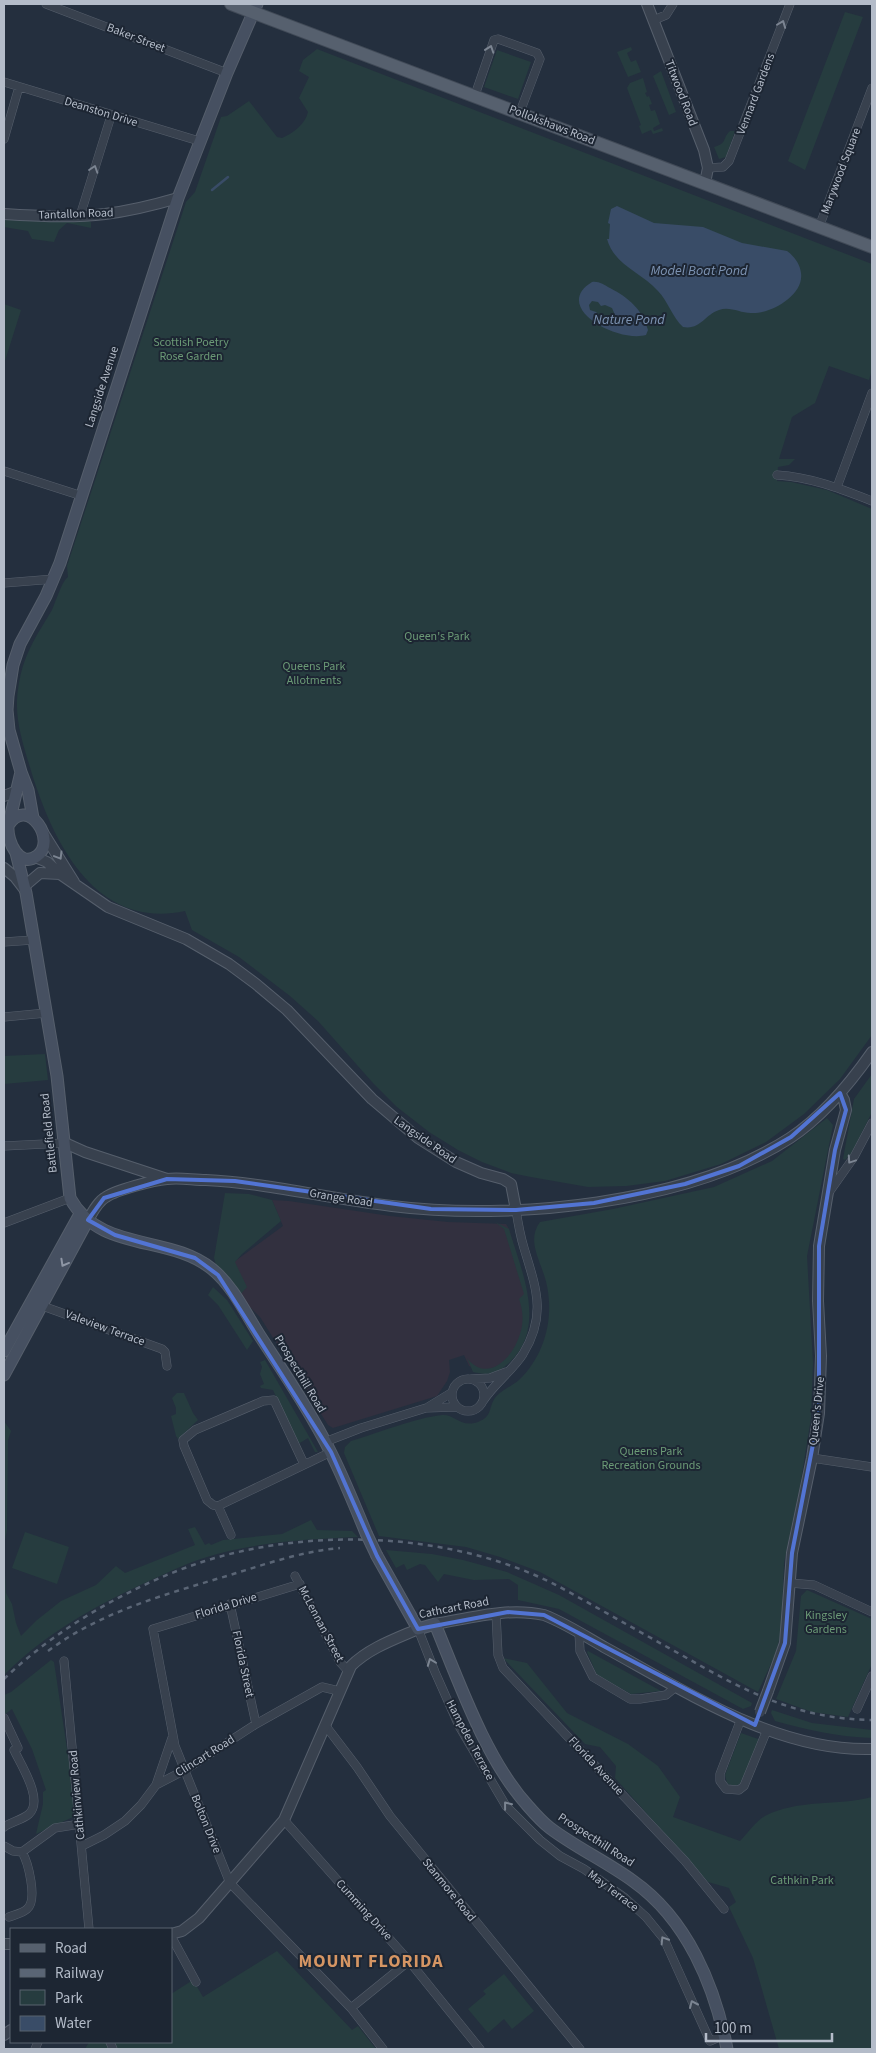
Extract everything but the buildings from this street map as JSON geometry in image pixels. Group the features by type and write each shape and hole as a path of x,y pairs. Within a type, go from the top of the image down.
{"main road":[{"name":"Pollokshaws Road","path":"231,4 255,8 475,95 872,247"},
{"name":"Langside Avenue","path":"33,818 28,790 21,772 5,710 11,676 20,644 54,579 178,198 226,73 255,8"},
{"name":"Langside Avenue","path":"21,772 9,824 9,836 26,858"},
{"path":"12,810 33,818 42,831"},
{"name":"Battlefield Road","path":"42,831 44,845 40,853 26,858 27,888 33,940 57,1076 70,1198 84,1217"},
{"path":"4,1351 36,1303 84,1217"},
{"name":"Prospecthill Road","path":"84,1217 115,1235 185,1254 211,1268 226,1284 328,1447 377,1556 418,1629"},
{"path":"4,1375 36,1303"},
{"name":"Prospecthill Road","path":"435,1624 469,1708 506,1776 527,1805 549,1828 634,1881 656,1899 685,1936 702,1970 716,2005 727,2049"},
{"name":"Cathcart Road","path":"418,1629 435,1624"}],"street":[{"name":"Baker Street","path":"46,4 226,73"},
{"name":"Titwood Road","path":"647,4 704,150 708,168 705,183"},
{"path":"654,20 668,12 673,4"},
{"name":"Vennard Gardens","path":"708,168 723,167 729,162 790,4"},
{"path":"475,95 494,40 498,39 537,53 540,59 520,112"},
{"name":"Deanston Drive","path":"4,82 111,116 199,141"},
{"path":"4,138 19,87"},
{"name":"Marywood Square","path":"820,227 872,88"},
{"path":"80,216 111,116"},
{"name":"Tantallon Road","path":"4,214 80,216 103,214 137,209 178,198"},
{"path":"837,487 872,394"},
{"path":"4,471 82,496"},
{"path":"777,475 798,476 837,487 872,501"},
{"path":"4,583 54,579"},
{"path":"4,796 17,791"},
{"name":"Langside Road","path":"42,831 75,883"},
{"path":"26,858 4,867 27,888 40,872 60,874"},
{"name":"Langside Road","path":"26,858 47,862 60,874 108,907 158,927 202,948 249,979 287,1010 372,1099 410,1132 456,1162 481,1173 503,1179 511,1184 516,1210"},
{"path":"4,942 33,940"},
{"path":"4,1017 46,1013"},
{"path":"451,1393 456,1407 471,1412 476,1410 523,1354 532,1336 538,1308 536,1286 521,1238 516,1210 594,1203 685,1184 739,1166 791,1137 840,1093 872,1052"},
{"name":"Queen's Drive","path":"755,1725 785,1643 795,1535 812,1458 819,1413 821,1384 818,1293 819,1246 826,1195 835,1150 846,1110 840,1093"},
{"path":"826,1195 854,1157 872,1123"},
{"path":"4,1146 65,1143"},
{"name":"Grange Road","path":"65,1143 85,1152 167,1179 235,1182 431,1210 516,1210"},
{"name":"Grange Road","path":"84,1217 104,1198 167,1179"},
{"path":"4,1223 70,1198"},
{"name":"Valeview Terrace","path":"36,1303 162,1349 165,1352 167,1366"},
{"path":"304,1464 274,1400 263,1401 195,1430 184,1440 184,1446 207,1500 213,1505 218,1506 304,1464 328,1447 361,1428 426,1408 451,1393 456,1383 461,1380 490,1378 508,1371"},
{"path":"471,1379 480,1385 483,1390 483,1401"},
{"path":"426,1408 456,1407"},
{"path":"812,1458 872,1467"},
{"path":"218,1506 232,1535"},
{"name":"McLennan Street","path":"295,1576 340,1662 348,1671"},
{"path":"790,1583 814,1585 872,1612"},
{"name":"Florida Drive","path":"154,1629 230,1604 300,1584"},
{"name":"Florida Street","path":"230,1604 256,1724"},
{"name":"Cathcart Road","path":"435,1624 496,1613 520,1611 552,1618 677,1686 741,1719 767,1730 826,1745 872,1749"},
{"name":"Florida Avenue","path":"496,1613 498,1654 503,1668 685,1861 724,1909"},
{"name":"Bolton Drive","path":"154,1629 175,1746 230,1883"},
{"name":"Cathcart Road","path":"172,1935 182,1931 199,1918 284,1820 348,1671 358,1660 389,1642 418,1629"},
{"name":"Hampden Terrace","path":"418,1629 460,1726 488,1775 506,1806 540,1840"},
{"path":"579,1633 580,1651 593,1677 630,1698 640,1700 666,1695 677,1686"},
{"name":"Cathkinview Road","path":"64,1661 89,1928"},
{"path":"857,1709 872,1676"},
{"name":"Clincart Road","path":"82,1846 104,1835 125,1821 141,1805 156,1785 185,1770 256,1724 322,1687 340,1691"},
{"path":"4,1718 18,1748 14,1750 33,1790 34,1800 33,1808 29,1813 4,1827"},
{"path":"741,1719 720,1774 720,1781 726,1789 739,1790 744,1786 767,1730"},
{"name":"Stanmore Road","path":"325,1725 357,1767 390,1816 580,2049"},
{"name":"Bolton Drive","path":"156,1785 173,1736"},
{"name":"Cumming Drive","path":"284,1820 409,1961 480,2049"},
{"path":"4,1846 13,1851 22,1852 55,1828 80,1824"},
{"name":"May Terrace","path":"540,1840 560,1856 584,1869 626,1898 646,1917 664,1939 710,2041 724,2035"},
{"path":"9,1917 27,1909 30,1904 31,1889 28,1866 22,1852"},
{"path":"230,1883 351,2008 383,2049"},
{"path":"172,1937 196,1982"},
{"path":"351,2008 409,1961"}],"highlighted area":[{"path":"840,1093 846,1110 835,1150 819,1246 819,1413 792,1553 785,1643 755,1725 544,1615 508,1612 418,1629 377,1556 331,1452 218,1275 195,1258 115,1235 88,1220 104,1198 167,1179 235,1181 431,1209 516,1210 594,1203 685,1184 739,1166 791,1137"}],"shaded area":[{"path":"272,1200 448,1222 506,1224 525,1284 524,1335 506,1362 484,1372 469,1366 464,1355 449,1360 450,1372 447,1381 437,1396 333,1428 328,1425 260,1317 239,1296 234,1262 283,1226"}],"green space":[{"path":"845,12 863,17 805,170 788,161"},
{"path":"631,47 632,50 627,53 631,62 636,60 641,72 628,77 617,52"},
{"name":"Queen's Park","path":"317,49 872,264 872,370 869,380 829,366 815,403 792,417 779,459 795,459 789,465 778,467 777,481 827,490 872,509 872,1035 840,1079 804,1114 766,1142 721,1164 665,1181 626,1186 588,1187 511,1173 458,1150 429,1132 397,1107 318,1021 290,996 239,957 192,930 185,911 154,913 127,907 103,894 83,876 67,853 41,801 19,729 17,700 21,674 28,652 68,577 67,566 186,202 195,192 221,117 227,116 249,101 277,137 282,138 286,136 301,125 308,112 299,98 309,77 299,71 303,60"},
{"path":"497,50 531,62 518,99 484,87"},
{"path":"661,71 676,112 669,115 653,76"},
{"path":"643,78 647,92 645,93 647,97 649,96 652,104 649,105 651,111 655,110 660,124 653,128 654,131 662,128 663,131 653,134 651,130 642,134 639,126 641,125 627,88 630,83"},
{"path":"730,131 735,131 726,157 719,159 714,147 723,143"},
{"path":"4,214 83,219 91,222 91,228 67,223 59,230 54,242 32,239 28,231 4,227"},
{"path":"4,304 21,310 4,364"},
{"path":"45,1054 48,1080 4,1084 4,1056"},
{"path":"872,1074 872,1112 851,1154 845,1160 843,1159 854,1099"},
{"name":"Queens Park Recreation Grounds","path":"827,1118 833,1125 807,1256 813,1363 811,1418 800,1486 784,1563 781,1632 776,1653 758,1692 540,1572 466,1547 379,1536 344,1453 345,1447 351,1441 408,1422 431,1417 447,1415 467,1423 483,1420 497,1395 519,1380 528,1370 541,1349 548,1324 549,1312 547,1286 536,1253 534,1237 540,1222 613,1209 714,1187 772,1161"},
{"path":"225,1193 249,1194 272,1200 281,1221 235,1262 247,1287 239,1296 216,1265 214,1258"},
{"path":"495,1222 509,1229 528,1297 528,1331 522,1347 511,1361 498,1371 484,1374 473,1372 467,1358 483,1369 491,1368 498,1365 512,1352 521,1330 522,1312 519,1299 524,1294 504,1229"},
{"path":"213,1287 227,1300 253,1341 247,1350 218,1305 208,1295"},
{"path":"265,1360 318,1452 315,1452 308,1438 298,1444 273,1390 261,1388 260,1386 264,1384 260,1374 262,1367 260,1362"},
{"path":"177,1393 184,1393 198,1420 178,1439 171,1416 176,1414 172,1398"},
{"path":"4,1421 11,1431 8,1440 7,1530 4,1545"},
{"path":"311,1520 317,1530 352,1531 358,1537 301,1540 263,1545 225,1552 192,1562 127,1591 89,1611 53,1634 4,1675 4,1569 6,1593 12,1604 21,1636 37,1620 61,1601 96,1585 116,1566 125,1573 195,1545 188,1529 195,1527 205,1545 209,1543 211,1545 223,1540 282,1534"},
{"path":"25,1532 69,1547 57,1584 12,1568"},
{"path":"386,1550 432,1554 507,1572 559,1595 752,1703 751,1706 743,1709 559,1609 518,1600 518,1585 509,1579 474,1580 444,1574 438,1582 425,1565 420,1564 407,1570 404,1564 396,1568"},
{"name":"Kingsley Gardens","path":"807,1590 872,1619 872,1664 848,1717 812,1712 776,1699 796,1651 801,1596"},
{"path":"588,1651 661,1691 631,1694 597,1675"},
{"name":"Cathkin Park","path":"503,1658 527,1663 567,1713 628,1744 658,1766 680,1797 673,1817 740,1841 762,1818 777,1811 790,1807 872,1797 872,2049 779,2049 753,1958 729,1907 736,1902 729,1888 708,1882 615,1778 616,1766 600,1747 585,1744"},
{"path":"51,1660 54,1662 76,1809 73,1817 36,1834 43,1804 43,1792 46,1790 32,1749 12,1709 4,1715 4,1695 11,1692"},
{"path":"772,1710 812,1723 872,1730 872,1738 823,1732 775,1721 771,1713"},
{"path":"741,1733 761,1740 744,1782 733,1787 727,1783 725,1775"},
{"path":"277,1951 352,2030 358,2026 376,2049 85,2049 88,2043 172,2043 172,1993 193,1980 203,1997"},
{"path":"504,1974 534,2011 512,2029 504,2019 488,2033 468,2009 486,1994 483,1991"}],"water":[{"name":"Model Boat Pond","path":"617,206 654,223 703,227 742,243 787,251 799,266 801,281 792,295 769,310 749,313 723,309 714,312 694,326 683,327 658,291 622,262 611,248 607,239 609,239 610,224 608,223 611,209"},
{"name":"Nature Pond","path":"592,282 595,282 623,296 634,305 642,316 648,330 646,335 620,334 593,321 583,312 579,302 581,292","holes":["592,301 598,302 601,306 605,305 612,308 615,315 613,320 606,322 596,312 590,310 589,305"]}],"waterway":[{"path":"212,190 228,177"}],"railway":[{"path":"4,1679 28,1658 82,1619 142,1586 173,1573 234,1553 274,1545 315,1541 357,1540 441,1547 521,1569 558,1586 725,1679 771,1700 818,1714 872,1720"},
{"path":"48,1651 90,1625 136,1605 285,1558 340,1548"}],"district":[{"name":"MOUNT FLORIDA","path":"371,1961"}],"park label":[{"name":"Scottish Poetry Rose Garden","path":"191,349"},
{"name":"Queens Park Allotments","path":"314,673"}]}
